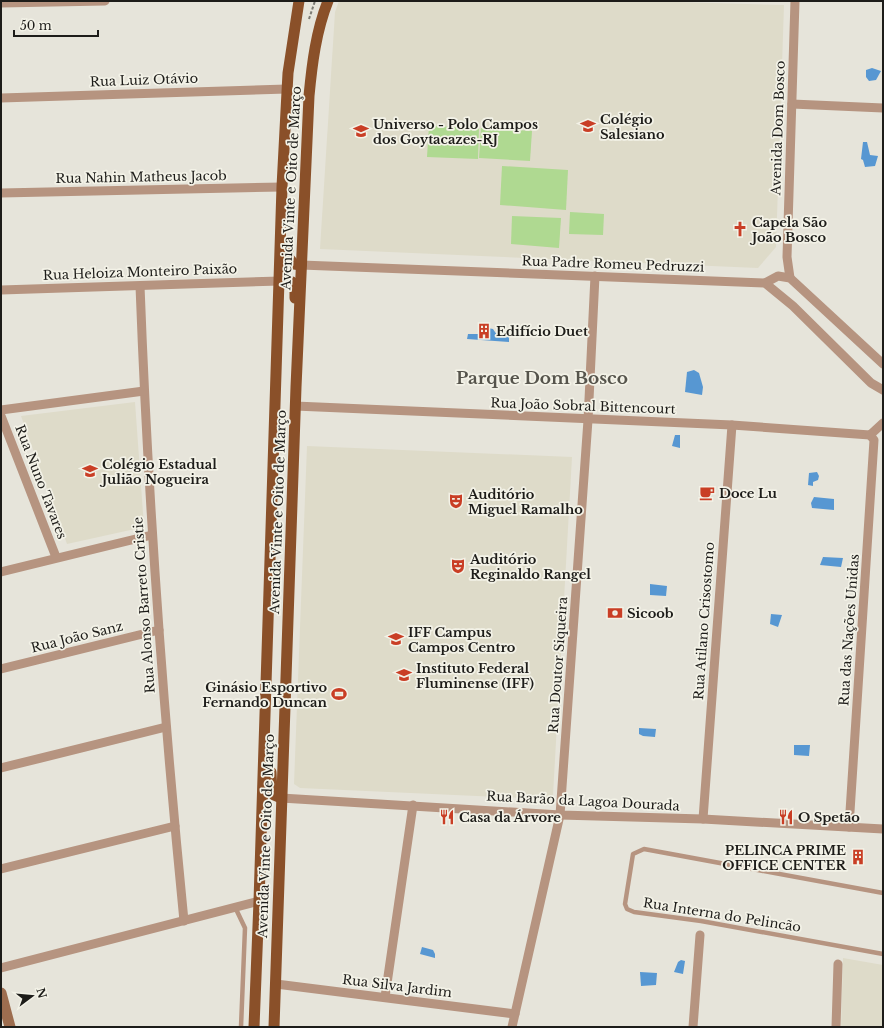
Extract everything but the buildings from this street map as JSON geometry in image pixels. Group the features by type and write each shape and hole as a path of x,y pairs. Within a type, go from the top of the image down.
{"main road":[{"name":"Avenida Vinte e Oito de Março","path":"254,1027 282,187 287,89 299,1"},
{"name":"Avenida Vinte e Oito de Março","path":"274,1027 295,406 311,66 317,37 328,1"},
{"path":"284,164 289,177 288,257 294,264 301,265"},
{"path":"280,281 292,282 295,289 291,380 296,387"},
{"path":"266,701 271,727 271,786 274,795 281,798"},
{"path":"1,994 10,1027"}],"street":[{"path":"1,3 105,1"},
{"name":"Avenida Dom Bosco","path":"790,278 787,257 795,1"},
{"name":"Rua Luiz Otávio","path":"1,98 287,89"},
{"path":"792,104 883,108"},
{"name":"Rua Nahin Matheus Jacob","path":"1,193 282,187"},
{"name":"Avenida Dom Bosco","path":"778,276 787,257"},
{"name":"Rua Padre Romeu Pedruzzi","path":"301,265 765,282"},
{"name":"Rua Doutor Siqueira","path":"512,1027 560,815 588,420 595,276"},
{"path":"883,364 790,278 778,276 765,282 792,306 871,383 883,390"},
{"name":"Rua Heloiza Monteiro Paixão","path":"1,290 280,281"},
{"name":"Rua Alonso Barreto Cristie","path":"140,286 152,535 166,727 184,921"},
{"path":"1,410 144,391"},
{"name":"Rua João Sobral Bittencourt","path":"295,406 588,420 732,425 872,438"},
{"name":"Rua Nuno Tavares","path":"1,416 56,557"},
{"path":"872,438 883,423"},
{"name":"Rua Atilano Crisostomo","path":"703,819 732,425"},
{"path":"872,438 883,431"},
{"name":"Rua das Nações Unidas","path":"849,827 872,438"},
{"path":"1,572 56,557 152,535"},
{"name":"Rua João Sanz","path":"1,669 159,630"},
{"path":"1,768 166,727"},
{"name":"Rua Barão da Lagoa Dourada","path":"281,798 560,815 703,819 883,829"},
{"path":"385,997 413,805"},
{"path":"1,869 175,826"},
{"path":"1,968 259,901"},
{"path":"693,1027 700,935"},
{"path":"836,1027 838,964"},
{"name":"Rua Silva Jardim","path":"276,984 515,1014"}],"lane":[{"name":"Rua Interna do Pelincão","path":"883,893 644,849 633,854 625,898 627,908 634,912 701,921 883,954"},
{"path":"235,907 245,928 241,1027"}],"shaded area":[{"name":"Colégio Salesiano","path":"339,1 643,1 784,5 776,247 758,268 320,249 335,12"},
{"name":"Colégio Estadual Julião Nogueira","path":"135,402 144,527 67,544 21,416"},
{"name":"IFF Campus Campos Centro","path":"307,446 572,457 553,795 551,797 545,799 300,788 294,784"},
{"path":"843,958 883,965 883,1027 841,1027"}],"green space":[{"path":"429,126 479,128 478,159 427,157"},
{"path":"481,128 532,131 530,161 479,158"},
{"path":"502,166 568,170 566,210 500,205"},
{"path":"570,212 604,214 603,235 569,234"},
{"path":"512,216 561,218 559,248 511,244"}],"water":[{"path":"872,68 881,71 876,80 869,81 866,77 866,70"},
{"path":"863,142 867,142 870,155 878,156 875,166 865,167 863,160 861,159"},
{"path":"488,328 493,329 497,335 509,337 509,342 467,339 468,334 481,334 483,330"},
{"path":"694,370 699,373 703,387 702,395 685,392 687,372"},
{"path":"607,404 619,404 619,413 607,412 605,409"},
{"path":"675,435 680,435 680,448 672,446"},
{"path":"817,472 819,476 818,480 813,482 813,486 808,485 809,473"},
{"path":"814,497 834,499 834,510 812,508 811,503"},
{"path":"823,557 843,558 841,567 820,565"},
{"path":"650,584 667,586 666,596 650,595"},
{"path":"771,614 782,615 778,627 770,624"},
{"path":"639,728 656,729 655,737 643,736 639,734"},
{"path":"794,745 810,745 809,756 794,755"},
{"path":"422,947 433,950 435,958 420,954"},
{"path":"681,960 685,961 683,974 674,972 678,962"},
{"path":"640,972 657,973 656,985 641,986"}],"place":[{"name":"Colégio Salesiano","path":"588,126"},
{"name":"Universo - Polo Campos dos Goytacazes-RJ","path":"361,131"},
{"name":"Capela São João Bosco","path":"740,229"},
{"name":"Edifício Duet","path":"484,331"},
{"name":"Colégio Estadual Julião Nogueira","path":"90,471"},
{"name":"Doce Lu","path":"707,493"},
{"name":"Auditório Miguel Ramalho","path":"456,501"},
{"name":"Auditório Reginaldo Rangel","path":"458,566"},
{"name":"Sicoob","path":"615,613"},
{"name":"IFF Campus Campos Centro","path":"396,639"},
{"name":"Instituto Federal Fluminense (IFF)","path":"404,675"},
{"name":"Ginásio Esportivo Fernando Duncan","path":"339,694"},
{"name":"Casa da Árvore","path":"447,817"},
{"name":"O Spetão","path":"786,817"},
{"name":"PELINCA PRIME OFFICE CENTER","path":"858,857"}],"district":[{"name":"Parque Dom Bosco","path":"542,378"}]}
